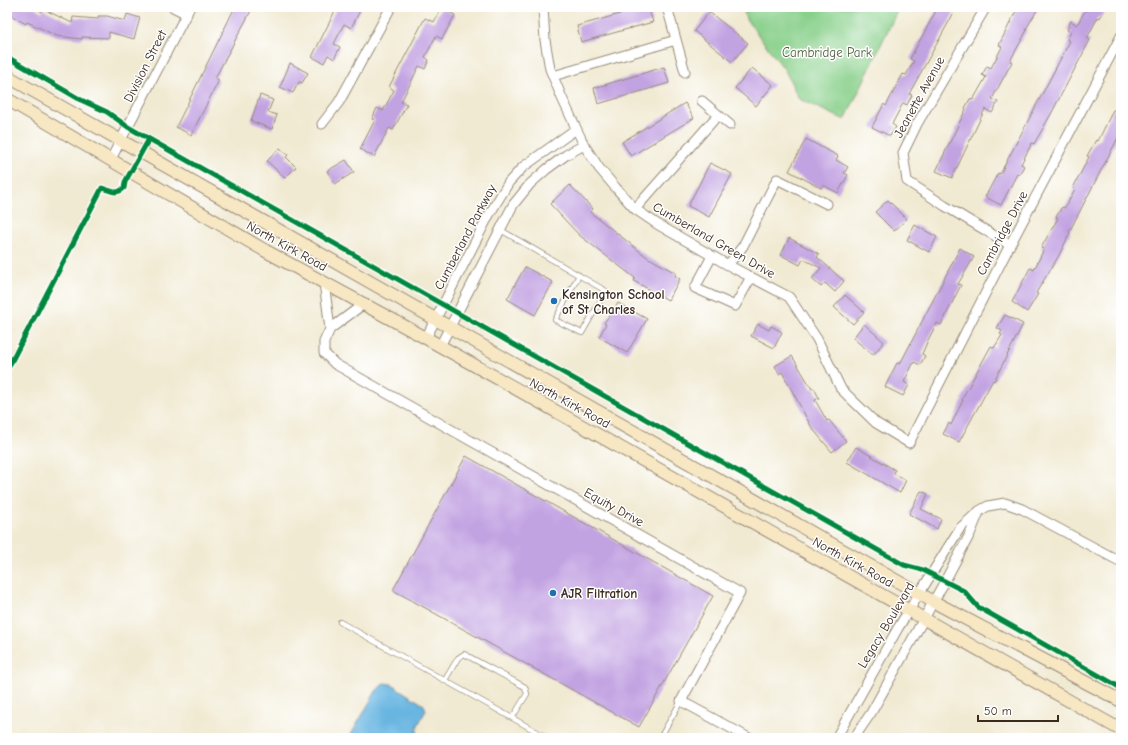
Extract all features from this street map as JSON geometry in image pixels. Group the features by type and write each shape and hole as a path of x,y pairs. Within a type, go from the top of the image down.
{"main road":[{"name":"North Kirk Road","path":"7,76 934,602 1121,701"},
{"name":"North Kirk Road","path":"7,99 111,158 264,250 365,303 1121,730"}],"street":[{"path":"173,7 189,10"},
{"path":"322,124 339,102 391,7"},
{"name":"Cumberland Green Drive","path":"543,7 545,40 553,76 576,130 599,168 635,208 657,224 728,265 789,297 817,339 841,389 876,423 909,443"},
{"path":"667,7 685,72"},
{"name":"Jeanette Avenue","path":"986,7 917,124 903,153 907,181 1010,245"},
{"name":"Division Street","path":"111,158 189,10"},
{"name":"Cambridge Drive","path":"909,443 1010,245 1121,36"},
{"path":"553,76 676,40"},
{"path":"702,101 730,125"},
{"path":"635,208 718,115"},
{"name":"Cumberland Parkway","path":"426,338 489,216 509,182 523,167 576,130"},
{"name":"Cumberland Parkway","path":"440,346 499,229 513,205 530,184 566,155 584,145"},
{"path":"728,265 744,246 777,179 827,204"},
{"path":"712,256 695,288 735,306 751,277"},
{"name":"Equity Drive","path":"324,282 330,329 324,342 324,353 335,364 740,593 681,701"},
{"path":"330,329 365,303"},
{"name":"Legacy Boulevard","path":"836,738 909,610 960,528 979,511 988,506 1005,503 1022,509 1121,562"},
{"path":"854,738 871,713 934,602 970,534 979,511"},
{"path":"681,701 749,738"}],"lane":[{"path":"499,229 606,291 582,333 555,320 579,276"},
{"path":"340,622 548,738"},
{"path":"445,680 458,658 464,654 525,687 527,694 512,718"},
{"path":"660,738 681,701"}],"green space":[{"name":"Cambridge Park","path":"743,7 899,7 845,120 799,99 785,70 746,19"}],"water":[{"path":"384,683 391,684 424,705 426,710 418,725 417,734 419,738 349,738 376,691"}],"building":[{"path":"7,7 34,7 42,12 43,9 72,23 73,17 98,19 98,16 107,16 125,21 127,14 140,18 134,39 109,32 109,38 82,37 82,39 57,36 27,22 26,24 7,13"},
{"path":"235,7 253,7 215,78 219,80 191,135 176,127"},
{"path":"337,7 362,7 351,28 344,24 334,44 340,47 334,59 328,55 324,63 312,57"},
{"path":"648,7 653,22 581,42 577,26"},
{"path":"938,7 957,7 909,94 912,95 907,105 903,103 892,124 896,127 890,136 872,127 884,104 886,106 903,74 906,75 914,61 910,59"},
{"path":"1018,7 1039,7 1026,29 1027,30 1010,61 1012,62 992,99 998,102 992,113 985,109 952,178 936,171 966,109 965,108 970,99 973,100 986,77 982,75 987,66 991,68 1002,47 999,45"},
{"path":"1087,7 1106,7 1100,18 1098,17 1087,38 1090,40 1051,114 1034,144 1032,143 1021,164 1024,166 1019,175 1017,174 1001,205 985,197 998,173 1000,174 1070,41 1067,40 1071,32 1067,30 1071,21 1077,25"},
{"path":"441,8 455,15 442,39 436,36 425,57 429,60 425,69 419,66 401,102 407,104 393,130 389,128 374,157 360,149 375,120 372,119 377,108 383,111 394,90 389,87 425,18 434,22"},
{"path":"709,12 748,43 732,62 694,31"},
{"path":"290,63 308,73 302,83 299,82 293,93 280,87"},
{"path":"664,67 669,83 598,104 594,88"},
{"path":"752,68 773,85 756,106 735,88"},
{"path":"260,95 273,100 268,112 277,115 272,129 251,121"},
{"path":"685,103 694,118 631,156 622,142"},
{"path":"1113,110 1121,111 1121,132 1069,232 1070,233 1058,257 1036,293 1038,294 1027,312 1012,302 1030,268 1034,270 1044,249 1041,248 1058,218 1056,217 1062,207 1064,208 1067,204 1075,189 1073,188 1089,157 1087,156 1096,140 1098,141"},
{"path":"806,139 838,156 836,160 848,167 844,173 848,175 838,193 823,185 821,188 789,171"},
{"path":"280,148 288,155 286,157 296,167 285,178 267,161"},
{"path":"346,160 354,172 335,184 327,171"},
{"path":"710,163 732,174 709,217 688,206"},
{"path":"570,185 593,209 590,212 647,257 676,273 675,276 680,279 668,300 634,281 635,278 579,235 550,204"},
{"path":"888,200 907,219 894,231 875,212"},
{"path":"915,225 937,237 929,252 907,240"},
{"path":"789,238 819,254 817,257 844,281 835,292 825,283 821,287 812,279 821,268 803,259 800,265 781,255"},
{"path":"960,248 974,257 958,284 961,285 941,325 937,323 928,340 922,354 925,356 920,365 914,362 904,382 909,385 903,396 885,387 897,363 900,364"},
{"path":"525,267 553,282 535,315 507,299"},
{"path":"845,295 864,312 853,324 834,307"},
{"path":"618,303 647,319 627,353 599,337 606,324 604,323"},
{"path":"1005,315 1023,324 994,381 993,380 959,442 943,434 949,423 951,425 963,400 962,399 991,346 994,348 1002,335 1000,334 1002,331 997,328"},
{"path":"758,324 769,330 771,326 782,332 774,348 751,336"},
{"path":"864,324 884,342 873,355 853,338"},
{"path":"792,356 812,389 814,388 819,398 815,400 827,421 829,420 846,441 832,452 812,428 782,372 779,374 775,366"},
{"path":"856,447 895,470 894,474 906,480 900,493 847,462"},
{"name":"AJR Filtration","path":"466,456 713,596 639,727 393,590"},
{"path":"921,491 928,494 921,509 941,519 937,529 909,514"}],"cycle path":[{"path":"7,57 81,100 107,112 128,127 904,565 923,570 964,591 978,607 1121,688"},
{"path":"7,370 102,188 116,192 124,188 125,182 149,139"}],"place":[{"name":"Kensington School of St Charles","path":"554,301"},
{"name":"AJR Filtration","path":"553,593"}]}
